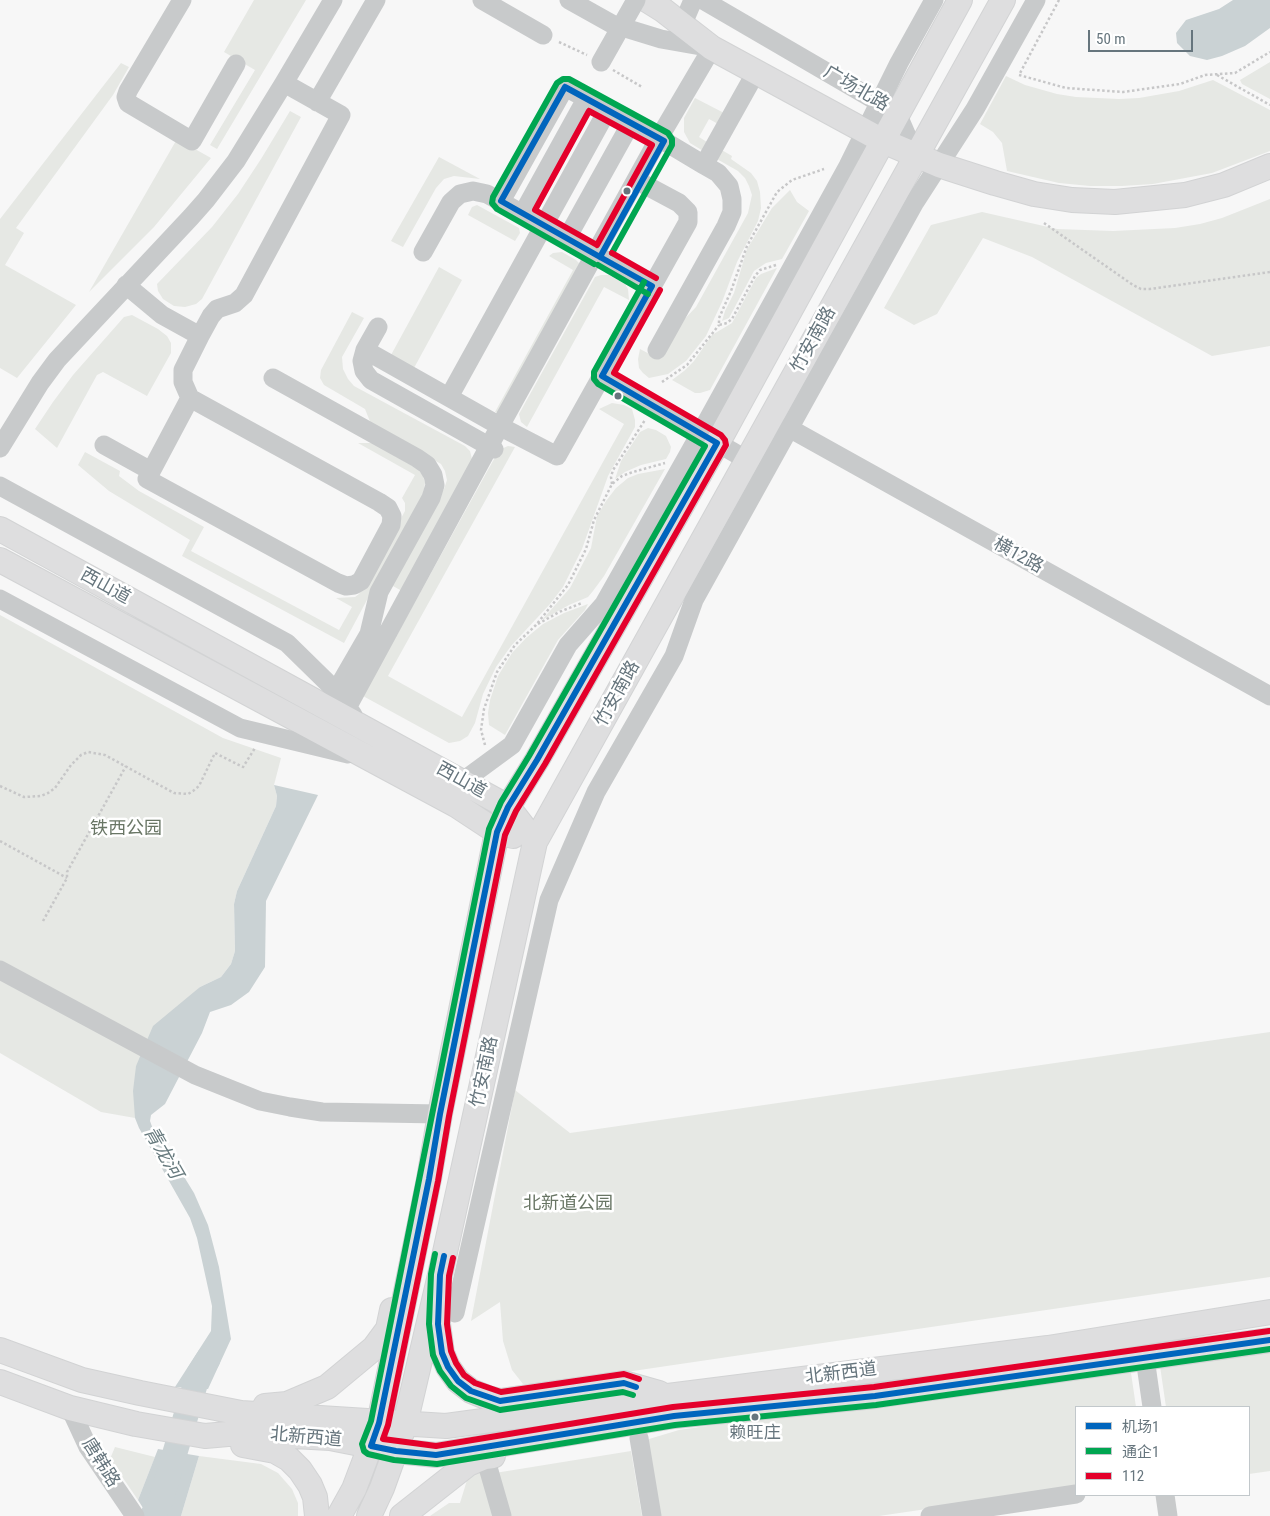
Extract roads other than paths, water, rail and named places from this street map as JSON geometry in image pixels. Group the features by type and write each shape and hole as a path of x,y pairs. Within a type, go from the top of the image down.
{"main road":[{"name":"广场北路","path":"647,0 712,48 874,136 916,156"},
{"name":"竹安南路","path":"339,1516 354,1489 379,1423 430,1179 440,1114 497,832 508,807 537,760 714,435 888,108 960,0"},
{"name":"竹安南路","path":"369,1516 382,1488 405,1424 440,1275 535,842 1003,0"},
{"path":"916,156 969,176 1034,194 1072,200 1115,202 1185,195 1224,185 1270,166"},
{"path":"714,435 750,454"},
{"path":"714,435 750,454"},
{"name":"西山道","path":"0,529 508,807 535,842"},
{"name":"西山道","path":"0,560 372,759 456,805 497,832 535,842"},
{"path":"222,1408 287,1404 311,1395 328,1387 374,1348 388,1329 408,1237 430,1179"},
{"path":"402,1516 468,1464 485,1457 639,1438 671,1406 624,1384 500,1401 471,1391 458,1381 448,1367 442,1353 438,1324 440,1275"},
{"name":"北新西道","path":"0,1382 70,1408 136,1424 205,1436 239,1432 330,1438 396,1451 436,1455 671,1406 1270,1312"},
{"name":"北新西道","path":"0,1350 82,1380 140,1394 241,1413 446,1426 671,1406 875,1396 1270,1340"},
{"path":"205,1436 275,1451 289,1459 300,1470 310,1485 315,1497 317,1516"}],"street":[{"path":"182,0 128,91 126,97 128,103 192,141 236,64"},
{"path":"0,448 51,368 206,200 248,141 333,0"},
{"path":"317,102 376,0"},
{"path":"482,0 543,35"},
{"path":"348,698 491,448 712,48 661,39 612,24 568,0"},
{"path":"601,62 636,0"},
{"path":"682,26 693,0"},
{"name":"广场北路","path":"703,0 888,108 916,156"},
{"path":"888,108 934,0"},
{"path":"455,1313 549,900 596,792 674,656 694,600 789,428 915,202 975,109 1036,0"},
{"path":"704,165 756,72"},
{"path":"190,398 147,479 346,586 354,585 361,581 391,525 392,516 388,508 190,398 183,382 183,370 211,316 218,309 235,303 244,295 341,115 284,84"},
{"path":"501,201 565,87 662,140 718,174 729,186 732,212 657,350"},
{"path":"523,213 586,99"},
{"path":"449,397 607,110"},
{"path":"567,238 631,123"},
{"path":"366,350 556,456 688,222 688,212 679,203 639,182"},
{"path":"423,252 451,202 460,194 473,191 480,192 523,213 652,286"},
{"path":"126,285 162,315 200,336"},
{"path":"378,327 362,361 364,371 371,380 491,448"},
{"path":"463,781 512,745 568,645 604,604 714,435 605,372"},
{"path":"273,378 417,458 427,465 433,475 435,484 430,498 379,592 369,634 348,698"},
{"path":"750,454 789,428"},
{"name":"横12路","path":"789,428 1270,696"},
{"path":"104,445 151,472"},
{"path":"0,486 287,643 348,698 361,727"},
{"path":"0,599 240,728 372,759"},
{"path":"0,970 195,1075 260,1101 322,1112 440,1114"},
{"path":"1145,1358 1152,1406"},
{"name":"唐韩路","path":"70,1408 88,1447 130,1509"},
{"path":"639,1438 652,1516"},
{"path":"485,1457 502,1516"},
{"path":"930,1516 1075,1494"},
{"path":"1165,1496 1168,1516"}],"water":[{"path":"1233,0 1270,0 1270,28 1245,46 1207,60 1190,56 1177,43 1176,33 1186,20 1219,9"},
{"path":"274,785 318,795 266,901 265,967 249,992 231,1005 210,1012 202,1033 165,1104 151,1115 150,1121 154,1132 194,1193 208,1225 219,1267 231,1339 208,1389 175,1387 211,1331 212,1306 197,1238 190,1218 135,1118 133,1091 136,1066 153,1026 200,987 221,977 231,964 235,951 234,904 237,891 276,806 277,796"},
{"path":"158,1449 199,1456 181,1516 148,1516 138,1500"}],"waterway":[{"name":"青龙河","path":"152,1516 160,1503 198,1375 208,1359"}],"place":[{"name":"赖旺庄","path":"755,1417"}],"park label":[{"name":"铁西公园","path":"126,829"},
{"name":"北新道公园","path":"568,1204"}]}
